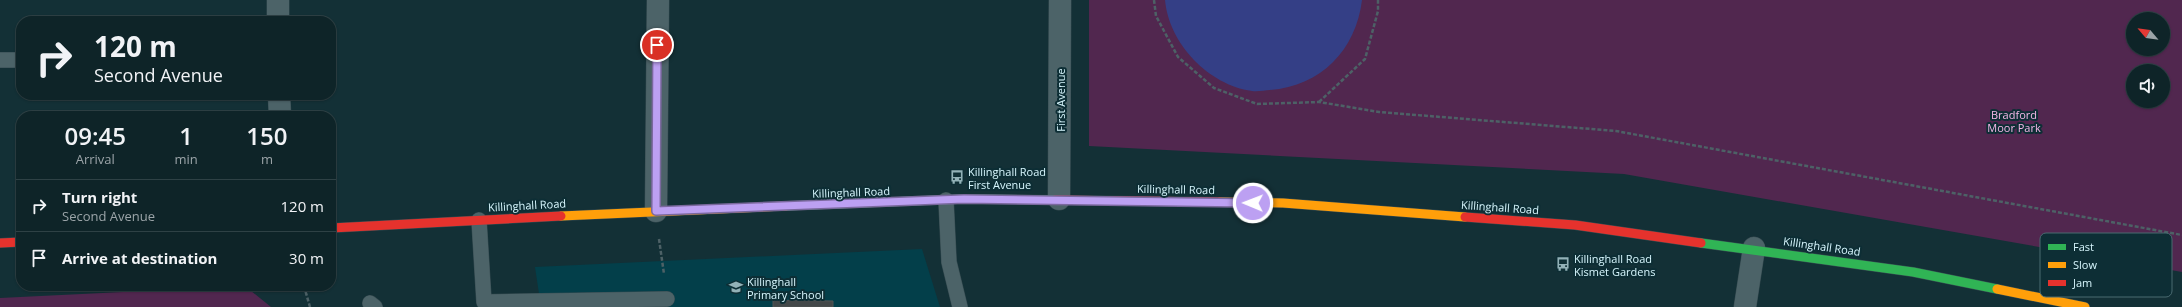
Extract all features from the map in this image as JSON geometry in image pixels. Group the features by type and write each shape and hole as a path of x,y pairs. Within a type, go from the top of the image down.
{"highway":[{"name":"Killinghall Road","path":"336,228 656,211 946,200 1059,199 1299,204 1575,225 1754,248 1913,272 2085,307"},
{"path":"0,243 16,242"}],"street":[{"path":"278,0 278,16"},
{"path":"656,211 658,0"},
{"name":"First Avenue","path":"1059,199 1060,0"},
{"path":"279,100 280,111"},
{"path":"1745,307 1754,248"}],"lane":[{"path":"0,60 16,60"},
{"path":"946,200 949,262 960,307"},
{"path":"479,220 482,304 667,299"}],"path":[{"path":"1154,0 1156,16 1178,57 1214,88 1257,104 1319,102 1379,112 1616,131 2171,233"},
{"path":"1319,102 1365,59 1378,11 1378,0"},
{"path":"656,211 667,299"},
{"path":"2172,233 2182,235"},
{"path":"305,291 310,307"}],"shaded area":[{"name":"Killinghall Primary School","path":"922,249 940,307 541,307 535,267"}],"green space":[{"name":"Bradford Moor Park","path":"1089,0 2182,0 2182,272 2172,270 2172,233 2040,233 2040,247 1624,174 1089,146"},
{"path":"143,291 251,291 271,307 0,307 0,298"}],"water":[{"path":"1165,0 1362,0 1352,35 1344,49 1333,62 1320,73 1305,81 1288,87 1252,91 1236,87 1221,80 1194,60 1183,47 1174,32 1168,16"}],"building":[{"path":"773,300 833,301 833,307 773,307"}],"traffic: fast":[{"path":"786,206 963,199 1055,200"},
{"path":"1701,243 1913,272 1997,289"}],"traffic: slow":[{"path":"1220,202 1283,203 1465,217"},
{"path":"561,216 786,206"},
{"path":"1997,289 2085,307"}],"traffic: jam":[{"path":"1055,200 1220,202"},
{"path":"336,228 561,216"},
{"path":"1465,217 1575,225 1701,243"},
{"path":"0,243 16,242"}],"place":[{"name":"Killinghall Road First Avenue","path":"957,177"},
{"name":"Killinghall Road Kismet Gardens","path":"1563,264"},
{"name":"Killinghall Primary School","path":"736,287"}],"route":[{"path":"657,45 656,211 964,199 1059,199 1253,203"}]}
